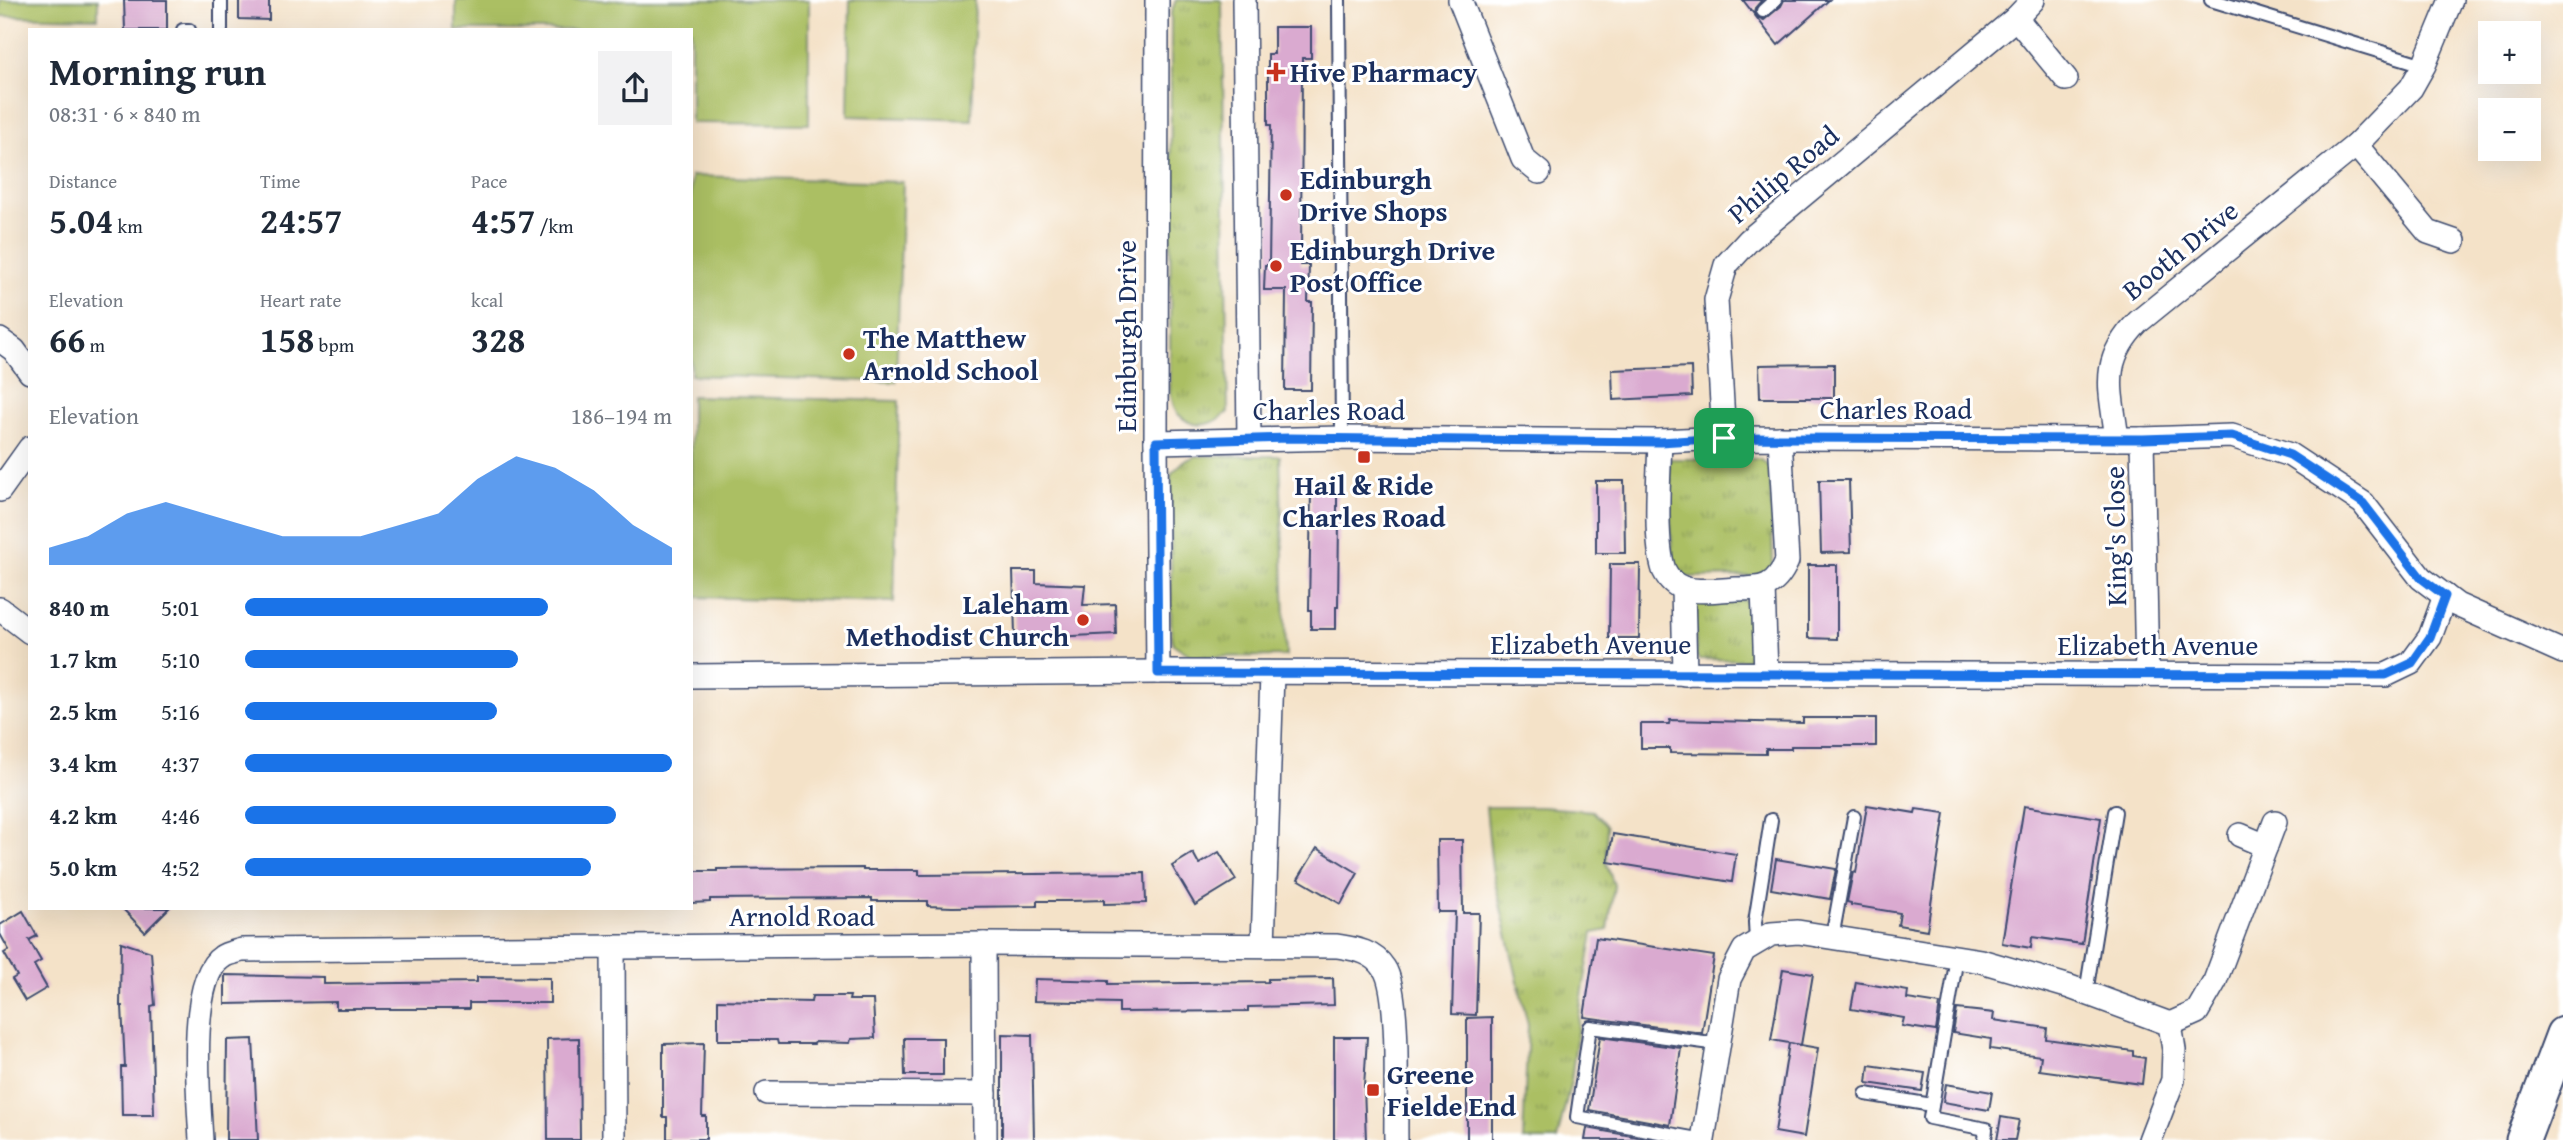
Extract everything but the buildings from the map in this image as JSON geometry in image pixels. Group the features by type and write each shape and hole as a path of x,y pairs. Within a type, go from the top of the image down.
{"main road":[{"path":"2523,1140 2563,1034"}],"street":[{"name":"Edinburgh Drive","path":"1157,0 1158,673"},
{"path":"1244,0 1249,440"},
{"path":"1460,0 1522,159 1539,172"},
{"name":"Philip Road","path":"1724,438 1716,300 1726,265 1749,240 2016,18 2033,0"},
{"name":"Booth Drive","path":"2118,439 2111,388 2112,358 2122,339 2148,314 2356,145 2411,88 2424,65 2451,0"},
{"path":"2016,18 2066,79"},
{"path":"2356,145 2428,232 2455,241"},
{"path":"0,340 14,350 28,369"},
{"name":"Charles Road","path":"1156,442 1342,438 1660,442 1724,438 2143,439 2232,436 2290,455 2363,503 2421,578 2457,605 2563,652"},
{"path":"1660,442 1659,506 1664,569 1670,580 1683,588 1711,590 1763,588 1779,578 1787,561 1780,438"},
{"name":"King's Close","path":"2143,439 2147,674"},
{"path":"0,491 28,451"},
{"path":"1683,588 1685,674"},
{"path":"1763,588 1766,673"},
{"name":"Elizabeth Avenue","path":"693,676 1158,673 2386,675 2412,663 2430,637 2445,596"},
{"path":"0,609 28,630"},
{"path":"1263,945 1272,674"},
{"path":"1703,1140 1729,979 1744,950 1756,942 1771,934 1798,932 1981,961 2086,993 2170,1024 2197,1012 2215,981 2275,822"},
{"path":"2240,835 2266,846"},
{"path":"984,944 985,1140"},
{"name":"Arnold Road","path":"201,1140 198,1045 202,991 209,972 221,957 242,950 984,944 1337,946 1362,950 1385,969 1390,986 1394,1012 1396,1140"},
{"path":"613,947 614,1140"},
{"path":"2150,1140 2173,1080 2174,1050 2170,1024"},
{"path":"767,1093 985,1094"}],"lane":[{"path":"220,28 221,0"},
{"path":"1339,0 1342,438"},
{"path":"1763,11 1775,0"},
{"path":"2211,0 2424,65"},
{"path":"2086,993 2115,812"},
{"path":"1832,938 1854,817"},
{"path":"1756,942 1755,922 1771,820"},
{"path":"1957,957 1930,1118 1986,1129 1984,1140"},
{"path":"1703,1140 1577,1117 1590,1027 1719,1044"},
{"path":"1866,1094 1932,1105"}],"green space":[{"path":"0,0 98,0 98,18 0,16"},
{"path":"456,0 809,0 809,124 693,123 693,28 456,28"},
{"path":"850,0 975,0 972,120 848,116"},
{"path":"1176,0 1220,0 1222,3 1228,412 1216,421 1203,424 1190,422 1177,413 1170,391 1171,13"},
{"path":"693,176 903,182 896,382 693,375"},
{"path":"693,396 899,401 894,602 693,597"},
{"path":"1196,456 1280,456 1286,656 1193,657 1173,644 1171,474 1184,461"},
{"path":"1669,459 1760,459 1770,468 1773,563 1770,571 1760,576 1684,577 1677,571 1672,560"},
{"path":"1746,600 1751,607 1750,660 1699,659 1696,655 1694,605 1697,601"},
{"path":"1486,807 1593,811 1607,827 1606,863 1614,885 1608,930 1593,933 1571,1081 1557,1140 1523,1140 1528,1025 1492,869"}],"place":[{"name":"Hive Pharmacy","path":"1276,72"},
{"name":"Edinburgh Drive Shops","path":"1286,195"},
{"name":"Edinburgh Drive Post Office","path":"1276,266"},
{"name":"The Matthew Arnold School","path":"849,354"},
{"name":"Hail & Ride Charles Road","path":"1364,457"},
{"name":"Laleham Methodist Church","path":"1083,620"},
{"name":"Greene Fielde End","path":"1373,1090"}],"route":[{"path":"2232,436 2290,455 2363,503 2421,578 2445,596 2430,637 2412,663 2386,675 1158,673 1156,442 1289,438 1660,442 1724,438 2143,439 2232,436"}]}
